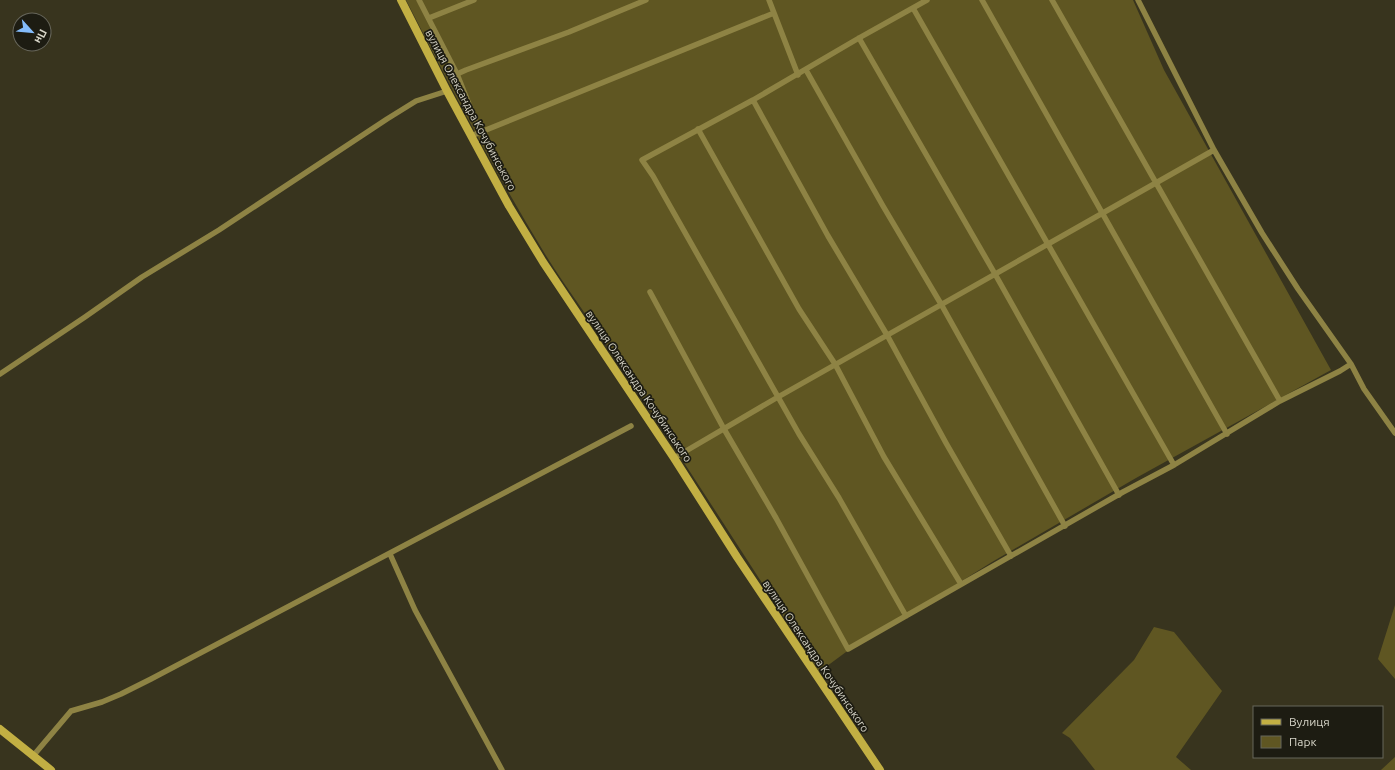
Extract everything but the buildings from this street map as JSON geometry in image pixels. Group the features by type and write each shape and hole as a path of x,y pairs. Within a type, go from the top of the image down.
{"street":[{"name":"вулиця Олександра Кочубинського","path":"401,0 471,136 509,206 543,262 674,458 741,564 880,770"},
{"path":"419,0 457,74 480,132"},
{"path":"429,18 474,0"},
{"path":"457,74 569,32 646,0"},
{"path":"769,0 798,75"},
{"path":"906,616 839,498 778,396 653,176 642,160 798,75 859,38 927,0"},
{"path":"982,0 1227,434"},
{"path":"1052,0 1280,401"},
{"path":"1138,0 1214,150 1262,233 1298,289 1351,364 1364,389 1395,432"},
{"path":"913,8 1174,465"},
{"path":"471,136 774,13"},
{"path":"859,38 995,274 1119,495"},
{"path":"806,70 883,206 941,304 1064,526"},
{"path":"0,374 142,277 219,230 387,119 416,102 447,91"},
{"path":"753,100 828,236 887,335 946,443 1011,556"},
{"path":"698,129 799,308 836,364 884,457 961,584"},
{"path":"674,458 778,396 1214,150"},
{"path":"650,292 724,429 776,518 848,649 1174,465 1280,401 1351,364"},
{"path":"33,756 70,712 102,702 121,694 390,554 631,426"},
{"path":"390,554 415,610 502,770"},
{"path":"0,729 51,770"}],"green space":[{"path":"406,0 1133,0 1164,70 1331,370 1136,478 992,562 941,594 869,635 819,672 625,372 545,254 508,192"},
{"path":"1395,605 1395,679 1378,659"},
{"path":"1154,627 1174,632 1222,691 1176,757 1191,770 1095,770 1070,738 1062,733 1134,660"},
{"path":"1395,757 1395,770 1381,770"}]}
